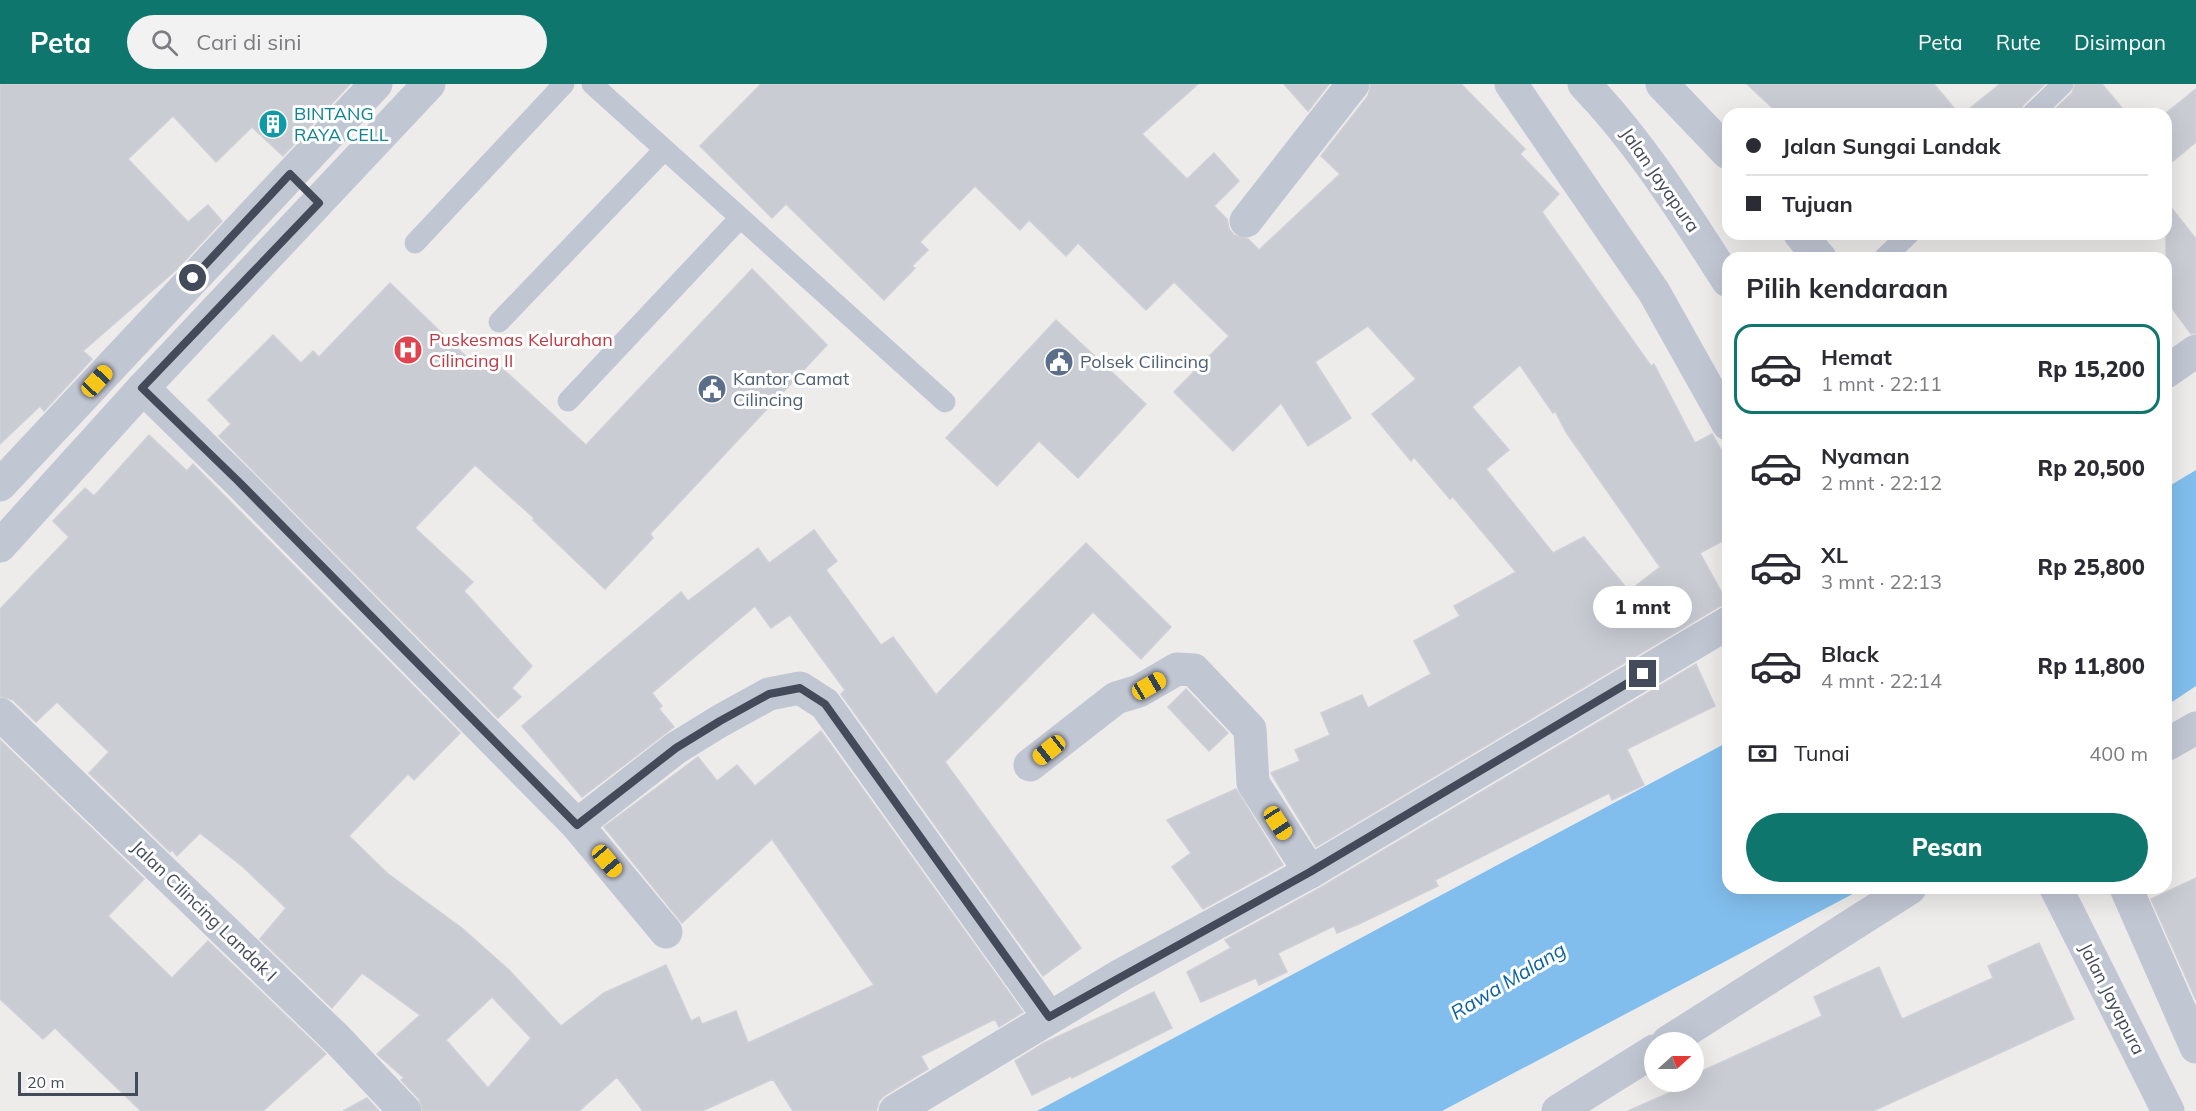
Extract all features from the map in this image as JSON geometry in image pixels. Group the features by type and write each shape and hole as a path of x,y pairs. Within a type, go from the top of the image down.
{"street":[{"path":"0,485 376,84"},
{"path":"0,546 142,388 429,84"},
{"path":"1246,221 1353,84"},
{"path":"1511,84 1654,292 1722,413"},
{"name":"Jalan Jayapura","path":"1584,84 1609,110 1644,155 1722,272"},
{"path":"1662,84 1722,147"},
{"path":"290,174 319,203"},
{"path":"1805,240 1815,252"},
{"path":"2172,368 2196,351"},
{"path":"142,388 238,481 577,825 666,932"},
{"path":"895,1111 1049,1017 1310,872 1722,627"},
{"path":"1030,765 1116,698 1139,691 1177,669 1194,670 1250,729 1253,783 1310,872"},
{"path":"577,825 676,748 769,694 800,688 825,704 1049,1017"},
{"name":"Jalan Cilincing Landak I","path":"0,714 330,1032 405,1111"},
{"path":"2172,742 2196,729"},
{"path":"1684,1032 1901,894"},
{"name":"Jalan Jayapura","path":"2059,894 2168,1111"},
{"path":"2129,894 2196,1047"},
{"path":"1558,1111 1644,1058"}],"lane":[{"path":"415,243 564,84"},
{"path":"592,84 945,402"},
{"path":"2038,108 2063,84"},
{"path":"500,322 664,150"},
{"path":"568,401 741,218"},
{"path":"1890,252 1903,240"}],"water":[{"path":"2196,470 2196,686 2172,702 2172,484"},
{"name":"Rawa Malang","path":"1722,745 1722,894 1853,894 1442,1111 1037,1111"}],"building":[{"path":"0,84 350,84 283,156 252,127 216,162 173,116 128,159 188,222 208,205 222,221 176,270 83,351 92,359 44,411 40,406 0,444"},
{"path":"761,84 1198,84 1142,134 1187,179 1214,153 1239,181 1214,206 1227,219 1229,229 1234,235 1248,239 1259,250 1340,174 1321,156 1368,96 1371,84 1461,84 1525,149 1520,154 1559,194 1542,212 1651,366 1654,364 1695,443 1712,434 1722,452 1722,541 1700,553 1722,593 1722,606 1316,847 1271,773 1300,761 1295,750 1330,735 1321,713 1362,695 1368,708 1431,674 1414,641 1460,616 1454,606 1516,572 1453,497 1450,499 1414,457 1411,461 1372,414 1416,379 1368,326 1315,362 1351,418 1308,446 1281,403 1233,451 1174,392 1229,336 1174,282 1146,310 1078,243 1066,256 1029,220 1020,230 975,186 920,242 928,250 912,266 915,268 884,300 786,204 772,218 700,146","holes":["1520,365 1553,413 1555,411 1566,432 1660,567 1629,591 1584,537 1553,553 1486,469 1509,450 1472,407"]},
{"path":"1284,84 1329,84 1308,111"},
{"path":"1747,84 1934,84 1954,108 1773,108"},
{"path":"2000,84 2045,84 2022,108 1970,108"},
{"path":"2075,84 2102,84 2122,108 2056,108 2072,93"},
{"path":"2196,89 2196,142 2172,162 2172,108"},
{"path":"2172,209 2196,239 2196,333 2191,334 2172,308 2172,252 2166,252 2166,240 2172,240"},
{"path":"752,269 827,345 650,534 653,538 605,589 533,520 534,518 475,465 415,528 473,582 464,591 532,666 512,688 521,697 498,718 219,436 231,424 208,400 273,335 301,363 313,351 319,357 390,283 481,371 492,359 586,445"},
{"name":"Polsek Cilincing","path":"1056,320 1146,404 1078,478 1039,441 997,486 946,438"},
{"path":"149,435 187,471 193,464 460,733 414,780 408,774 349,836 387,873 463,929 509,970 561,1026 604,993 666,965 691,1021 699,1017 702,1024 736,1011 748,1043 874,985 772,839 682,923 604,827 698,757 717,781 737,765 755,786 821,731 1023,1012 999,1027 995,1019 921,1056 928,1069 885,1095 879,1101 876,1111 793,1111 773,1079 702,1111 643,1111 617,1077 579,1111 423,1111 419,1099 401,1080 404,1078 377,1054 420,1015 362,973 332,1008 260,939 286,908 243,867 200,833 177,856 172,850 170,852 89,773 109,752 57,702 36,722 13,700 0,696 0,609 69,537 53,521 85,488 94,496","holes":["492,997 531,1038 488,1088 446,1040"]},
{"path":"814,530 837,561 826,570 881,645 893,637 936,695 1086,543 1171,627 1141,659 1093,612 945,762 1081,948 1043,976 841,694 845,690 790,615 771,628 755,606 652,693 662,706 659,709 674,727 582,797 522,726 681,592 688,601 758,548 769,563"},
{"path":"1696,664 1715,706 1627,749 1644,785 1612,800 1609,793 1435,880 1438,886 1361,923 1337,933 1334,926 1278,953 1287,972 1259,985 1256,978 1201,1002 1187,972 1231,948 1225,940 1320,888"},
{"path":"1186,689 1228,733 1209,751 1168,707"},
{"path":"0,740 144,879 108,916 172,978 208,941 326,1054 263,1111 141,1111 55,1028 43,1039 0,999"},
{"path":"1236,789 1283,865 1203,909 1172,867 1191,853 1167,820"},
{"path":"2196,878 2196,1000 2151,899 2162,894 2172,894 2172,889"},
{"path":"2039,943 2074,1019 1873,1111 1628,1111 1671,1092 1704,1092 1704,1070 1822,1016 1814,997 1879,967 1902,1019 1993,978 1988,966"},
{"path":"1154,992 1172,1028 1072,1078 1071,1076 1032,1095 1015,1061 1044,1043"},
{"path":"367,1098 379,1111 343,1111"}],"place":[{"name":"BINTANG RAYA CELL","path":"273,124"},
{"name":"Puskesmas Kelurahan Cilincing II","path":"408,350"},
{"name":"Polsek Cilincing","path":"1059,362"},
{"name":"Kantor Camat Cilincing","path":"712,389"}],"route":[{"path":"193,278 290,174 319,203 142,388 238,481 577,825 676,748 769,694 800,688 825,704 1049,1017 1310,872 1643,674"}]}
